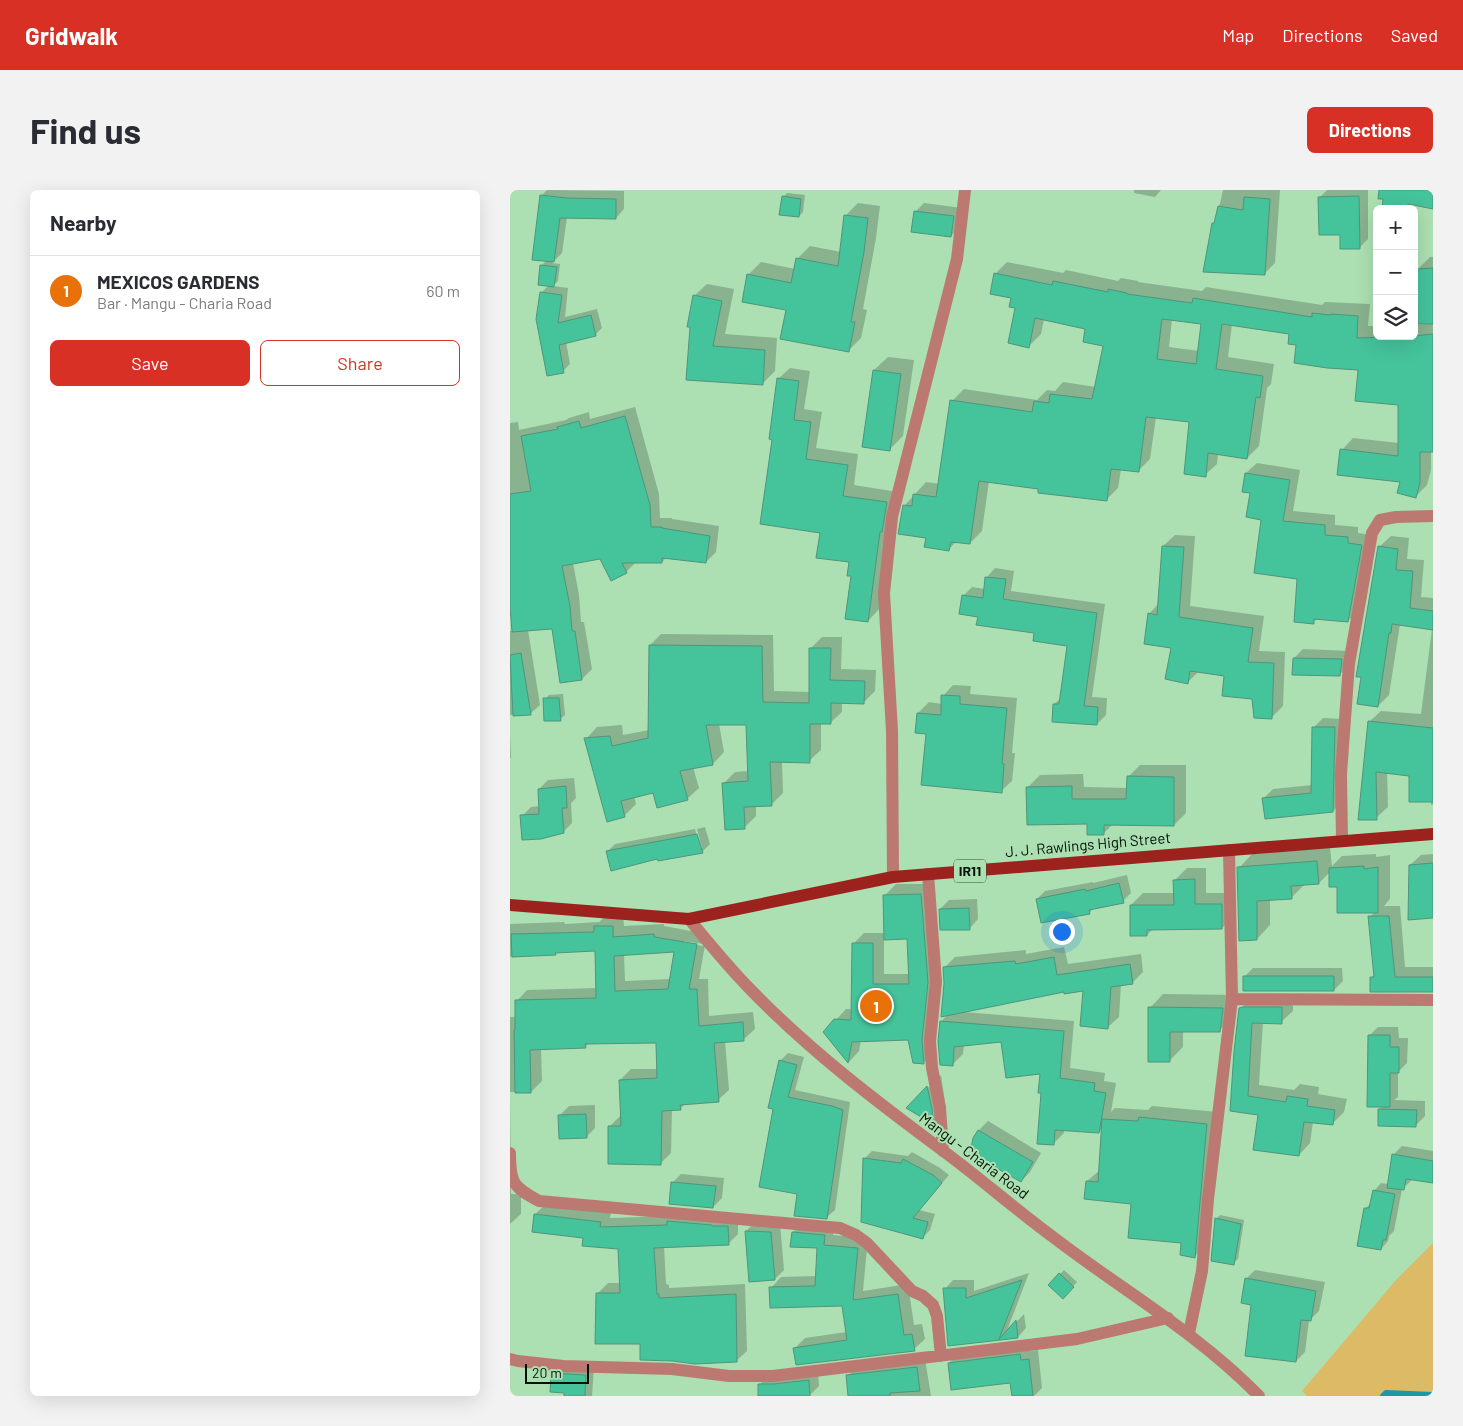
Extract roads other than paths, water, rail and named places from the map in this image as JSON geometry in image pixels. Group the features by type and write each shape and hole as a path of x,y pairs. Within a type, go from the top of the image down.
{"main road":[{"name":"J. J. Rawlings High Street","path":"510,905 689,919 893,877 1433,834"}],"street":[{"path":"893,877 892,731 884,593 892,517 957,260 965,190"},
{"path":"1342,841 1341,774 1349,664 1372,533 1380,520 1396,517 1433,516"},
{"path":"1189,1333 1202,1271 1208,1199 1232,999 1230,850"},
{"path":"928,874 936,982 930,1041 932,1068 940,1108 943,1151"},
{"name":"Mangu - Charia Road","path":"689,919 750,990 800,1037 893,1115 943,1151 1054,1238 1189,1333 1236,1372 1259,1396"},
{"path":"1232,999 1433,1000"},
{"path":"510,1153 510,1170 514,1182 521,1191 539,1201 840,1228 856,1235 867,1243 912,1291 923,1296 933,1306 937,1316 941,1356"},
{"path":"510,1359 563,1366 672,1369 729,1376 773,1376 1077,1339 1168,1318"}],"waterway":[{"path":"1383,1396 1386,1393 1433,1395"}],"place":[{"name":"MEXICOS GARDENS","path":"876,1006"}]}
